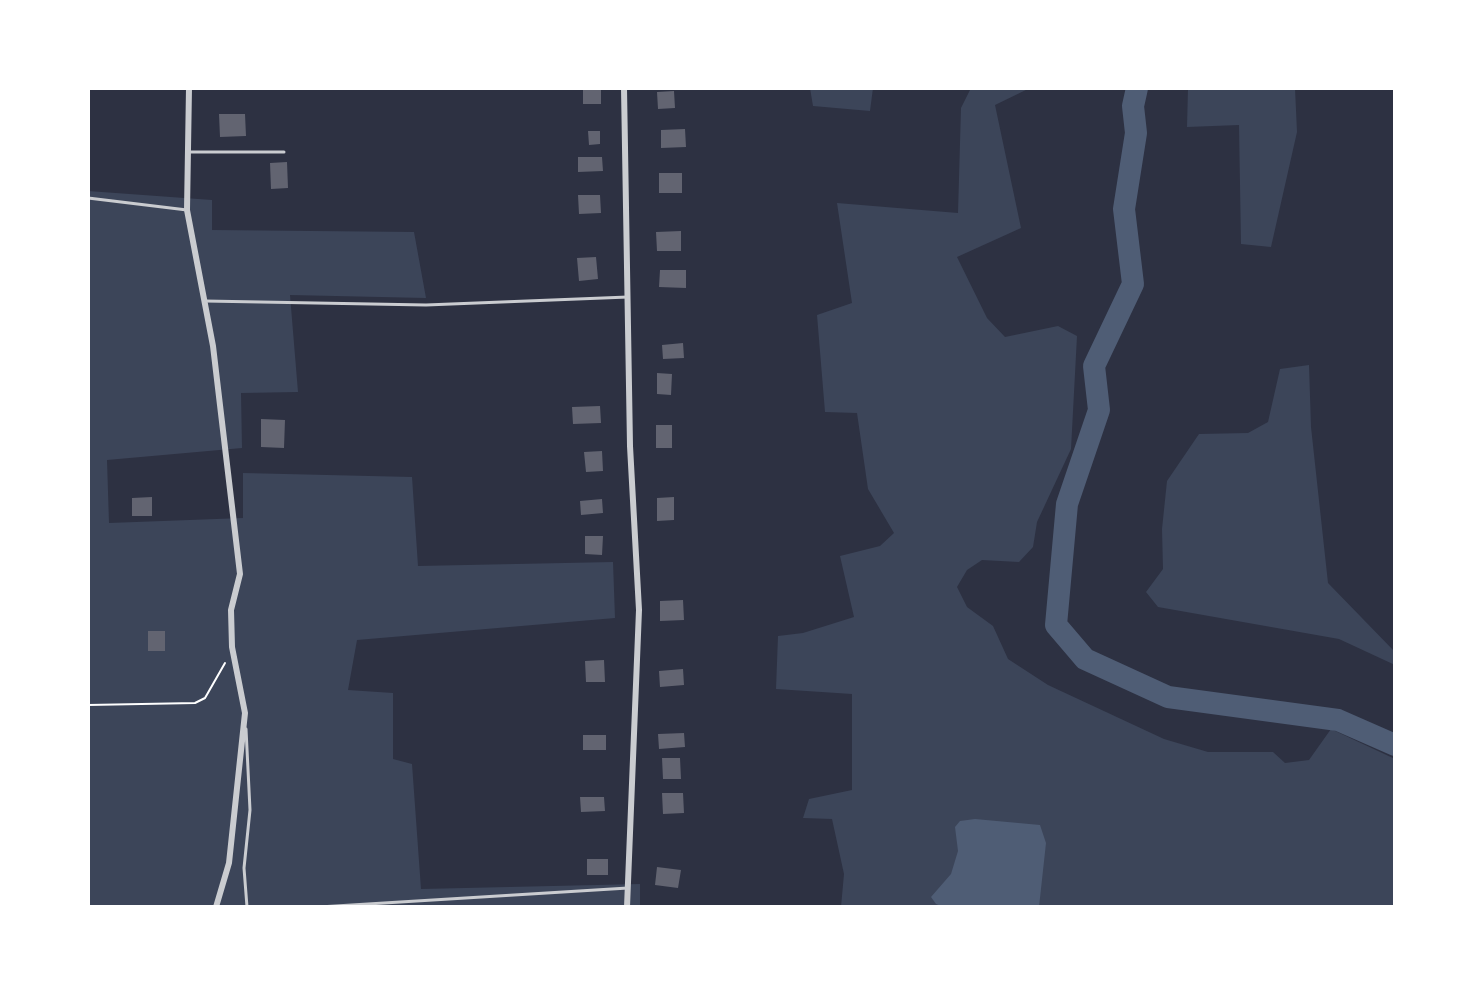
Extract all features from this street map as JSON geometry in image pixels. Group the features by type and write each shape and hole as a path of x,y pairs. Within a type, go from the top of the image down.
{"street":[{"path":"189,88 187,210 205,301 240,574 231,610 232,647 245,713 229,863 216,907"},
{"path":"624,88 630,446 639,610 627,907"}],"lane":[{"path":"187,152 284,152"},
{"path":"88,198 187,210"},
{"path":"205,301 426,305 628,297"},
{"path":"245,713 250,810 244,868 247,907"},
{"path":"319,907 628,888"}],"path":[{"path":"88,705 195,703 205,698 220,676 232,647"}],"shaded area":[{"path":"810,88 873,88 870,111 813,106"},
{"path":"971,88 1030,88 995,105 1021,228 957,257 987,318 1005,337 1058,326 1077,336 1071,449 1037,522 1033,547 1019,562 982,560 967,570 957,587 967,607 993,626 1008,659 1048,685 1164,739 1208,752 1273,752 1285,763 1309,760 1331,729 1395,759 1395,907 841,907 844,874 832,819 803,818 809,799 852,790 852,694 776,689 778,636 803,633 854,617 840,556 880,546 894,533 868,489 857,413 825,412 817,315 852,303 837,203 958,213 961,108"},
{"path":"1188,88 1295,88 1297,132 1271,247 1241,244 1239,125 1187,127"},
{"path":"88,191 212,200 212,230 414,232 426,298 290,295 298,392 241,393 242,448 107,460 109,523 243,518 243,473 412,477 418,566 613,562 615,618 357,640 348,690 393,693 393,759 412,764 421,889 640,884 640,907 88,907"},
{"path":"1309,365 1311,427 1328,583 1395,652 1395,665 1339,639 1158,607 1146,592 1163,569 1162,529 1167,481 1199,434 1248,433 1268,422 1280,369"},
{"path":"975,819 1040,825 1046,843 1039,907 943,907 936,904 931,897 951,874 958,851 955,827 960,821"}],"building":[{"path":"583,88 601,88 601,104 583,104"},
{"path":"674,91 675,108 658,109 657,92"},
{"path":"219,114 245,114 246,136 220,137"},
{"path":"685,129 686,147 661,148 661,130"},
{"path":"588,131 600,131 600,144 589,145"},
{"path":"578,157 602,157 603,171 578,172"},
{"path":"287,162 288,188 271,189 270,163"},
{"path":"659,173 682,173 682,193 659,193"},
{"path":"578,195 600,195 601,213 579,214"},
{"path":"681,231 681,251 657,251 656,232"},
{"path":"596,257 598,279 579,281 577,258"},
{"path":"660,270 686,270 686,288 659,287"},
{"path":"683,343 684,358 663,359 662,345"},
{"path":"657,373 672,374 671,395 657,394"},
{"path":"600,406 601,423 573,424 572,407"},
{"path":"261,419 285,420 284,448 261,447"},
{"path":"656,425 672,425 672,448 656,448"},
{"path":"602,451 603,471 586,472 584,452"},
{"path":"152,497 152,516 132,516 132,498"},
{"path":"674,497 674,520 657,521 657,498"},
{"path":"602,499 603,513 581,515 580,501"},
{"path":"585,536 603,536 602,555 585,554"},
{"path":"683,600 684,620 660,621 660,601"},
{"path":"148,631 165,631 165,651 148,651"},
{"path":"604,660 605,682 586,682 585,661"},
{"path":"683,669 684,685 660,687 659,671"},
{"path":"684,733 685,747 659,749 658,734"},
{"path":"583,735 606,735 606,750 583,750"},
{"path":"662,758 680,758 681,779 663,779"},
{"path":"662,793 683,793 684,813 663,814"},
{"path":"580,797 604,797 605,811 581,812"},
{"path":"587,859 608,859 608,875 587,875"},
{"path":"657,867 681,870 678,888 655,885"}],"waterway":[{"path":"1137,88 1133,106 1136,133 1124,209 1133,284 1094,366 1099,410 1067,504 1056,625 1085,659 1168,697 1338,720 1395,745"}]}
